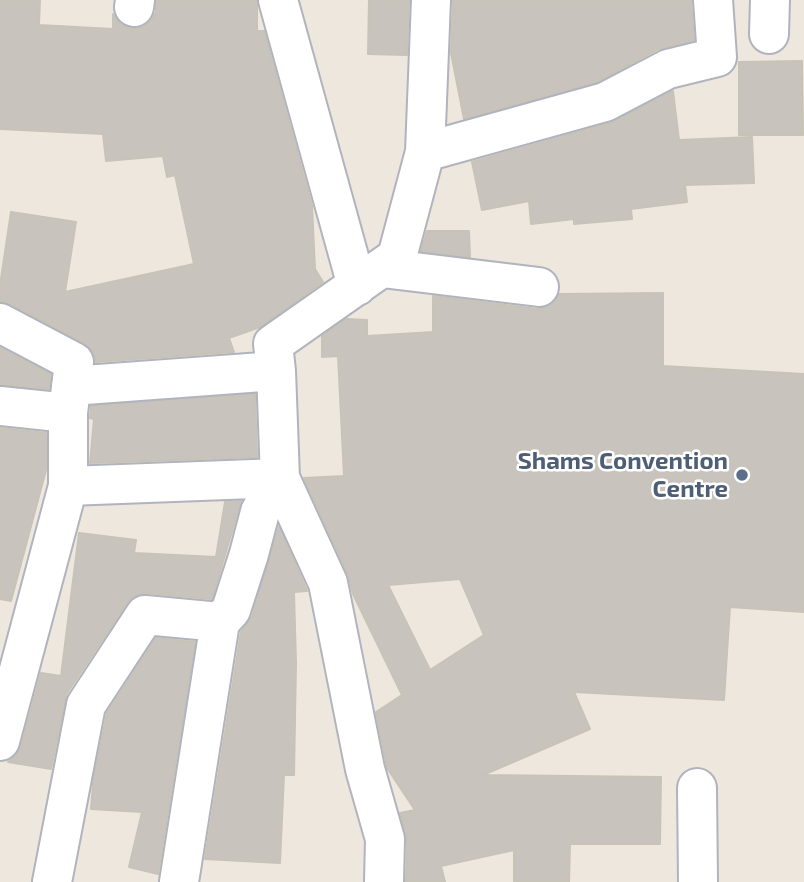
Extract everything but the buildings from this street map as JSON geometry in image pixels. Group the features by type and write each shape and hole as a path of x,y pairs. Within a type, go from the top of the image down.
{"street":[{"path":"278,0 369,277"},
{"path":"384,882 386,839 365,769 328,583 279,478 273,344 397,257 425,152 431,0"},
{"path":"425,152 605,102 668,69 717,57 713,0"},
{"path":"369,277 538,287"},
{"path":"0,323 74,362 70,400 68,486 0,741"},
{"path":"0,406 70,400 276,371"},
{"path":"68,486 279,478"},
{"path":"179,882 220,622 231,610 260,512 279,478"},
{"path":"52,882 86,705 145,615 220,622"},
{"path":"697,788 698,882"}],"place":[{"name":"Shams Convention Centre","path":"742,475"}]}
